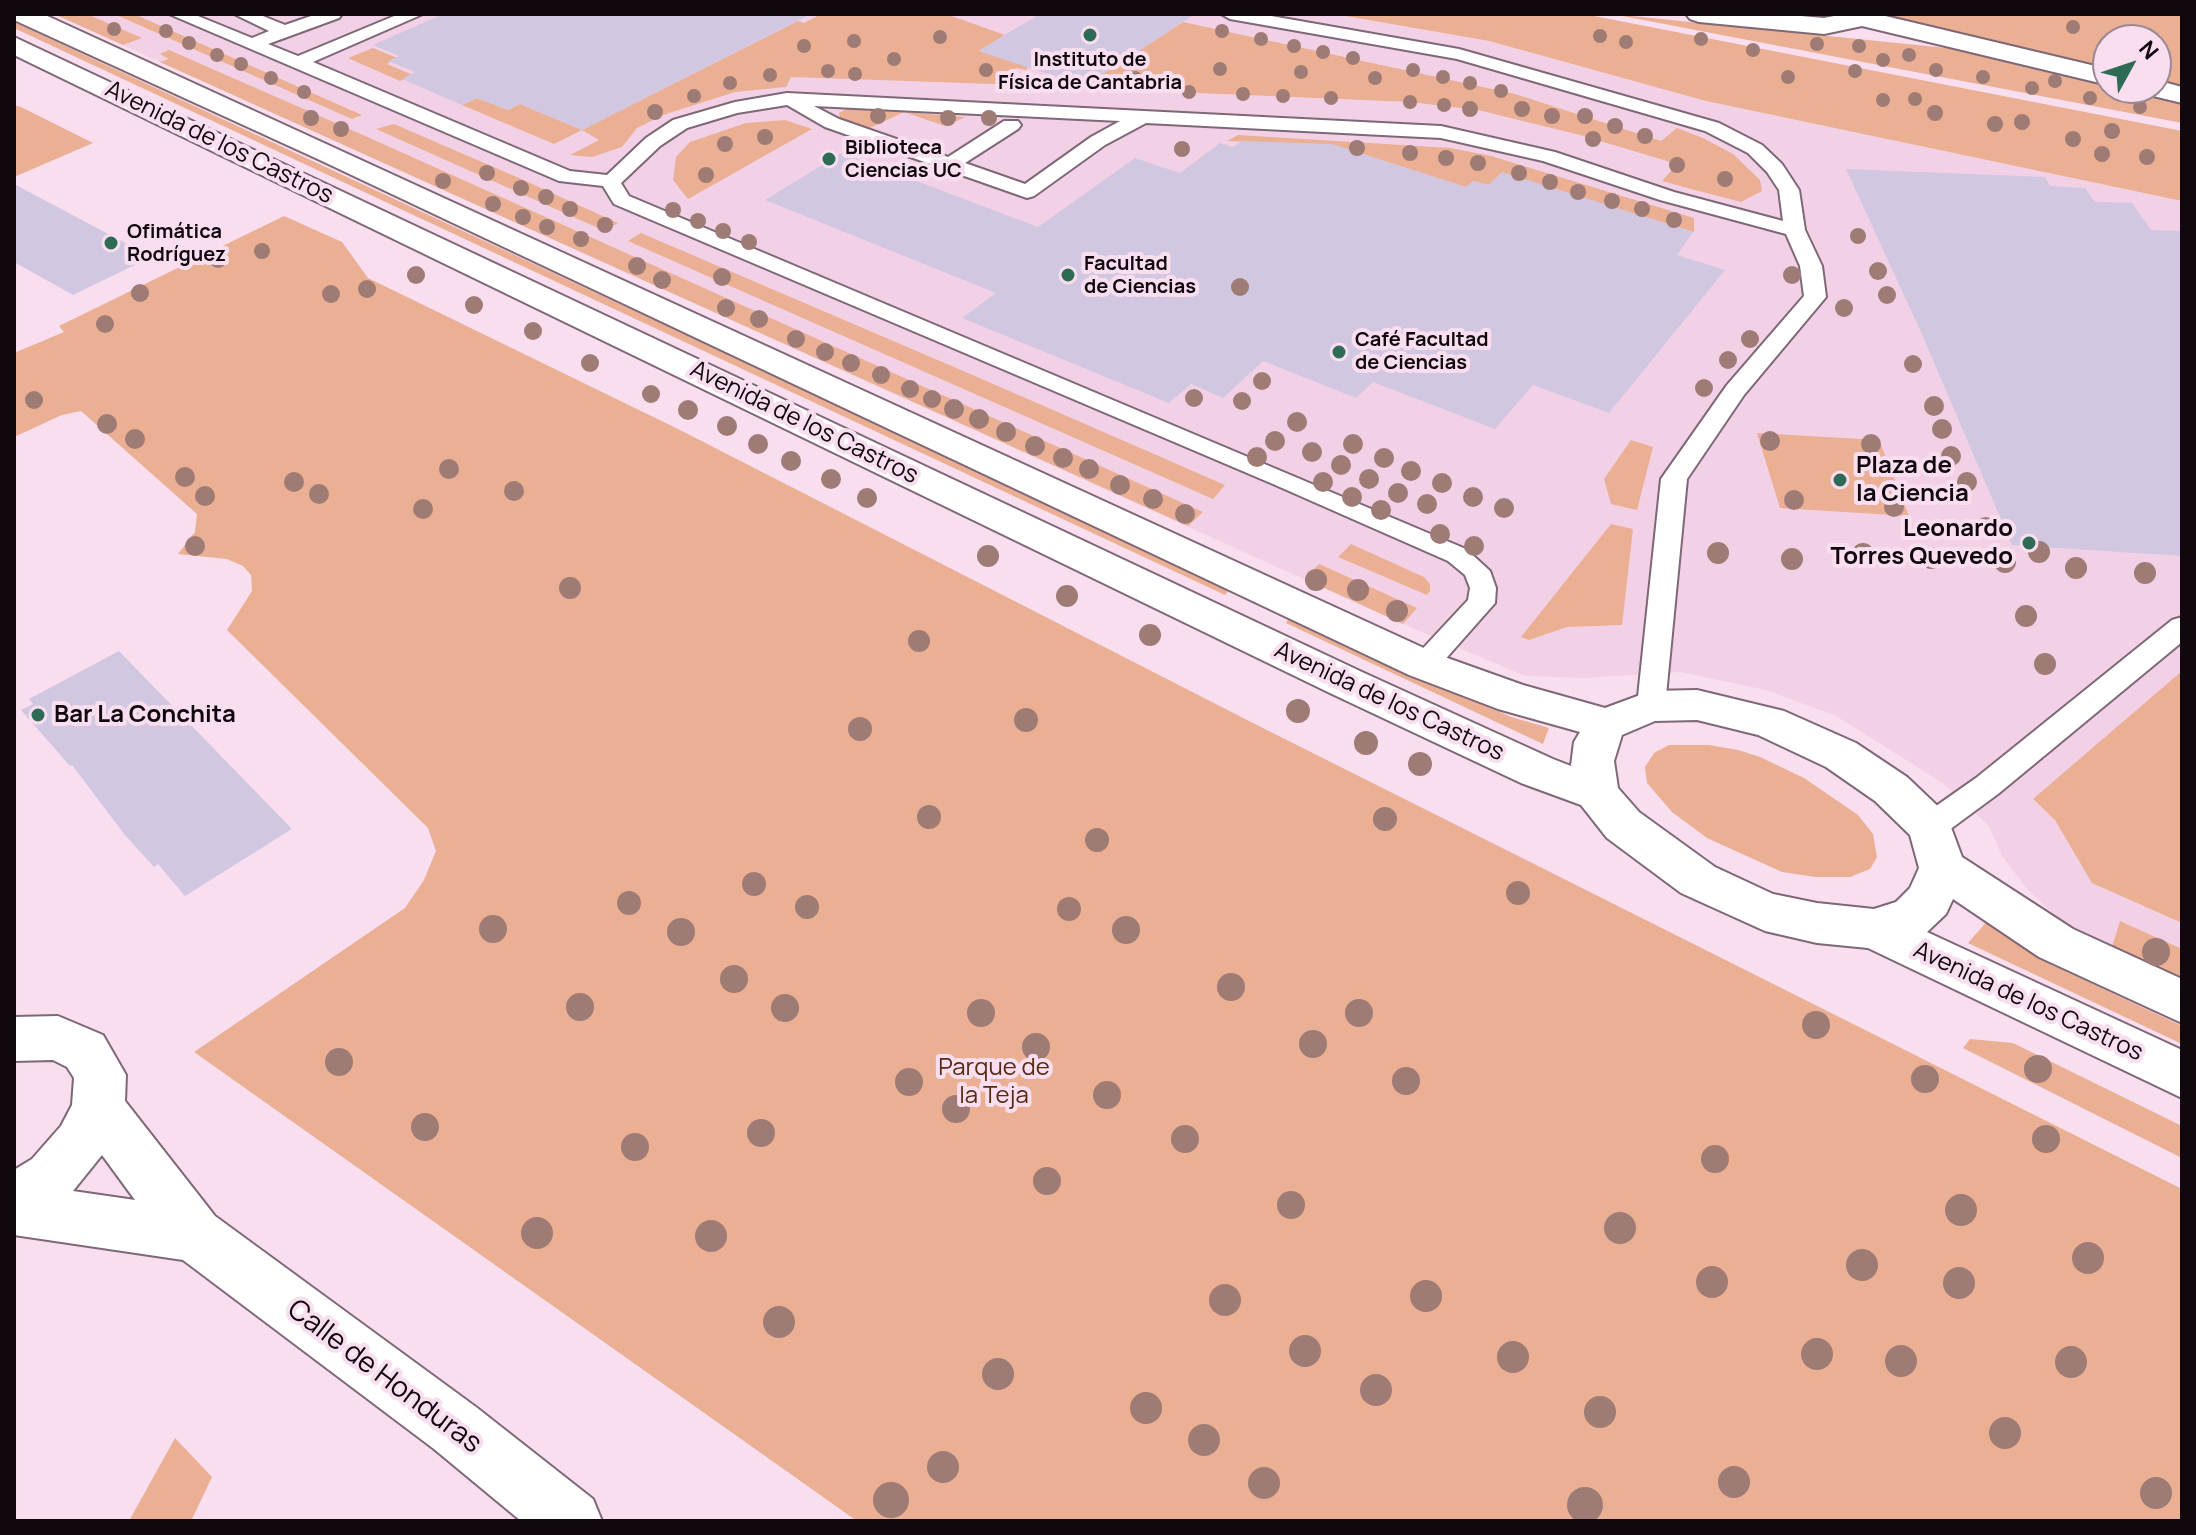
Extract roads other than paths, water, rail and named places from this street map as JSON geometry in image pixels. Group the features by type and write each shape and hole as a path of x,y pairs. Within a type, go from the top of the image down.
{"main road":[{"name":"Avenida de los Castros","path":"22,14 318,148 1424,665 1513,698 1607,724"},
{"path":"1699,14 1824,26 1854,16 2092,73"},
{"name":"Avenida de los Castros","path":"14,45 1355,687 1537,771 1597,793"},
{"path":"1936,848 1929,900 1912,917 1874,929 1817,923 1765,912 1698,880 1623,825 1597,793 1592,761 1596,742 1607,724 1651,706 1697,705 1769,722 1841,755 1891,789 1936,848 2056,943 2182,1002"},
{"name":"Avenida de los Castros","path":"1874,929 2182,1075"},
{"path":"14,1008 36,1038 85,1051 100,1075 98,1108 80,1143 51,1177 14,1200"},
{"name":"Calle de Honduras","path":"98,1108 195,1235 455,1428 571,1521"},
{"name":"Calle de Honduras","path":"14,1209 195,1235"}],"lane":[{"path":"178,14 566,177 610,181 619,177 653,142 680,124 735,108 787,99 1441,132 1548,156 1667,196 1795,230"},
{"path":"243,14 286,32"},
{"path":"251,44 333,14"},
{"path":"298,62 414,14"},
{"path":"1230,14 1459,54 1606,93 1712,127 1755,149 1775,168 1789,190 1795,230 1811,266 1815,297 1735,390 1674,479 1651,706"},
{"path":"787,99 832,123 1027,192 1098,141 1148,115"},
{"path":"949,165 1011,125"},
{"name":"Avenida de los Castros","path":"610,181 621,200 642,210 1268,472 1457,555 1477,571 1483,588 1481,603 1424,665"},
{"path":"1936,848 1987,786 2182,627"}],"place":[{"name":"Instituto de Física de Cantabria","path":"1090,35"},
{"name":"Biblioteca Ciencias UC","path":"829,159"},
{"name":"Ofimática Rodríguez","path":"111,243"},
{"name":"Facultad de Ciencias","path":"1068,275"},
{"name":"Café Facultad de Ciencias","path":"1339,352"},
{"name":"Plaza de la Ciencia","path":"1840,480"},
{"name":"Leonardo Torres Quevedo","path":"2029,543"},
{"name":"Bar La Conchita","path":"38,715"}],"park label":[{"name":"Parque de la Teja","path":"994,1082"}]}
